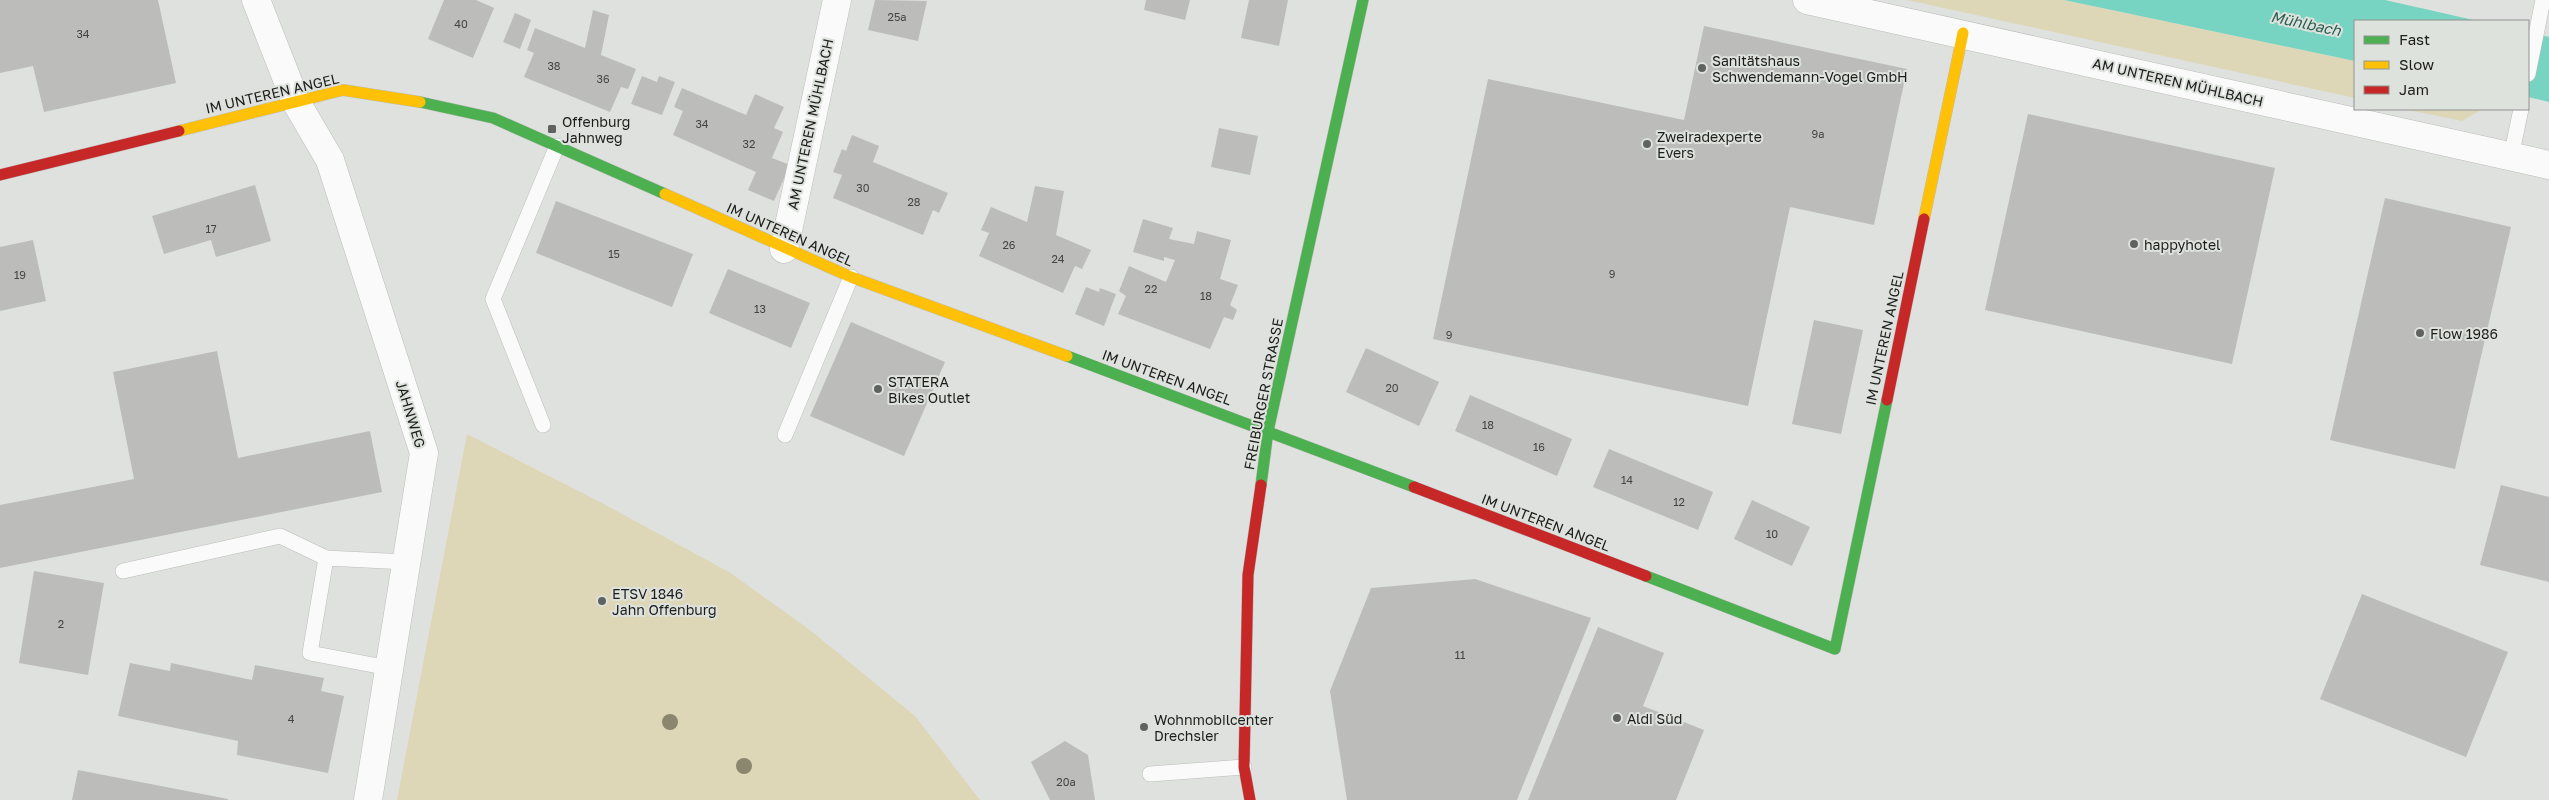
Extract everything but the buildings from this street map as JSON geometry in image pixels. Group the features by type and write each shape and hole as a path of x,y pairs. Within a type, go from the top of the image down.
{"street":[{"path":"256,0 296,102"},
{"name":"AM UNTEREN MÜHLBACH","path":"784,249 837,0"},
{"name":"FREIBURGER STRASSE","path":"1250,800 1244,767 1248,575 1268,431 1363,0"},
{"name":"AM UNTEREN MÜHLBACH","path":"1807,0 2549,165"},
{"name":"IM UNTEREN ANGEL","path":"0,175 344,90 426,103 493,118 784,249 851,277 1268,431 1834,649 1962,33"},
{"name":"JAHNWEG","path":"296,102 330,160 424,453 368,800"}],"lane":[{"path":"2529,69 2543,0"},
{"path":"2511,157 2520,110"},
{"path":"543,426 493,299 557,146"},
{"path":"785,435 851,277"},
{"path":"123,571 280,536 326,558 406,562"},
{"path":"326,558 310,653 389,668"},
{"path":"1150,774 1244,767"}],"shaded area":[{"path":"1907,0 2064,0 2354,61 2354,98"},
{"path":"2409,110 2481,110 2462,121"},
{"name":"ETSV 1846 Jahn Offenburg","path":"467,434 602,503 729,572 810,630 915,716 980,800 397,800"}],"water":[{"name":"Mühlbach","path":"2064,0 2385,0 2474,20 2354,20 2354,61"},
{"path":"2529,32 2549,37 2549,102 2529,97"}],"traffic: fast":[{"path":"1261,485 1268,431 1363,0"},
{"path":"420,102 493,118 665,194"},
{"path":"1067,356 1414,487"},
{"path":"1646,576 1835,649 1887,400"}],"traffic: slow":[{"path":"1924,219 1963,33"},
{"path":"179,131 343,90 420,102"},
{"path":"665,194 851,277 1067,356"}],"traffic: jam":[{"path":"0,175 179,131"},
{"path":"1887,400 1924,219"},
{"path":"1250,800 1244,767 1248,575 1261,485"},
{"path":"1414,487 1646,576"}],"place":[{"name":"Sanitätshaus Schwendemann-Vogel GmbH","path":"1702,68"},
{"name":"Offenburg Jahnweg","path":"552,129"},
{"name":"Zweiradexperte Evers","path":"1647,144"},
{"name":"happyhotel","path":"2134,244"},
{"name":"Flow 1986","path":"2420,333"},
{"name":"STATERA Bikes Outlet","path":"878,389"},
{"name":"ETSV 1846 Jahn Offenburg","path":"602,601"},
{"name":"Aldi Süd","path":"1617,718"},
{"name":"Wohnmobilcenter Drechsler","path":"1144,727"}]}
